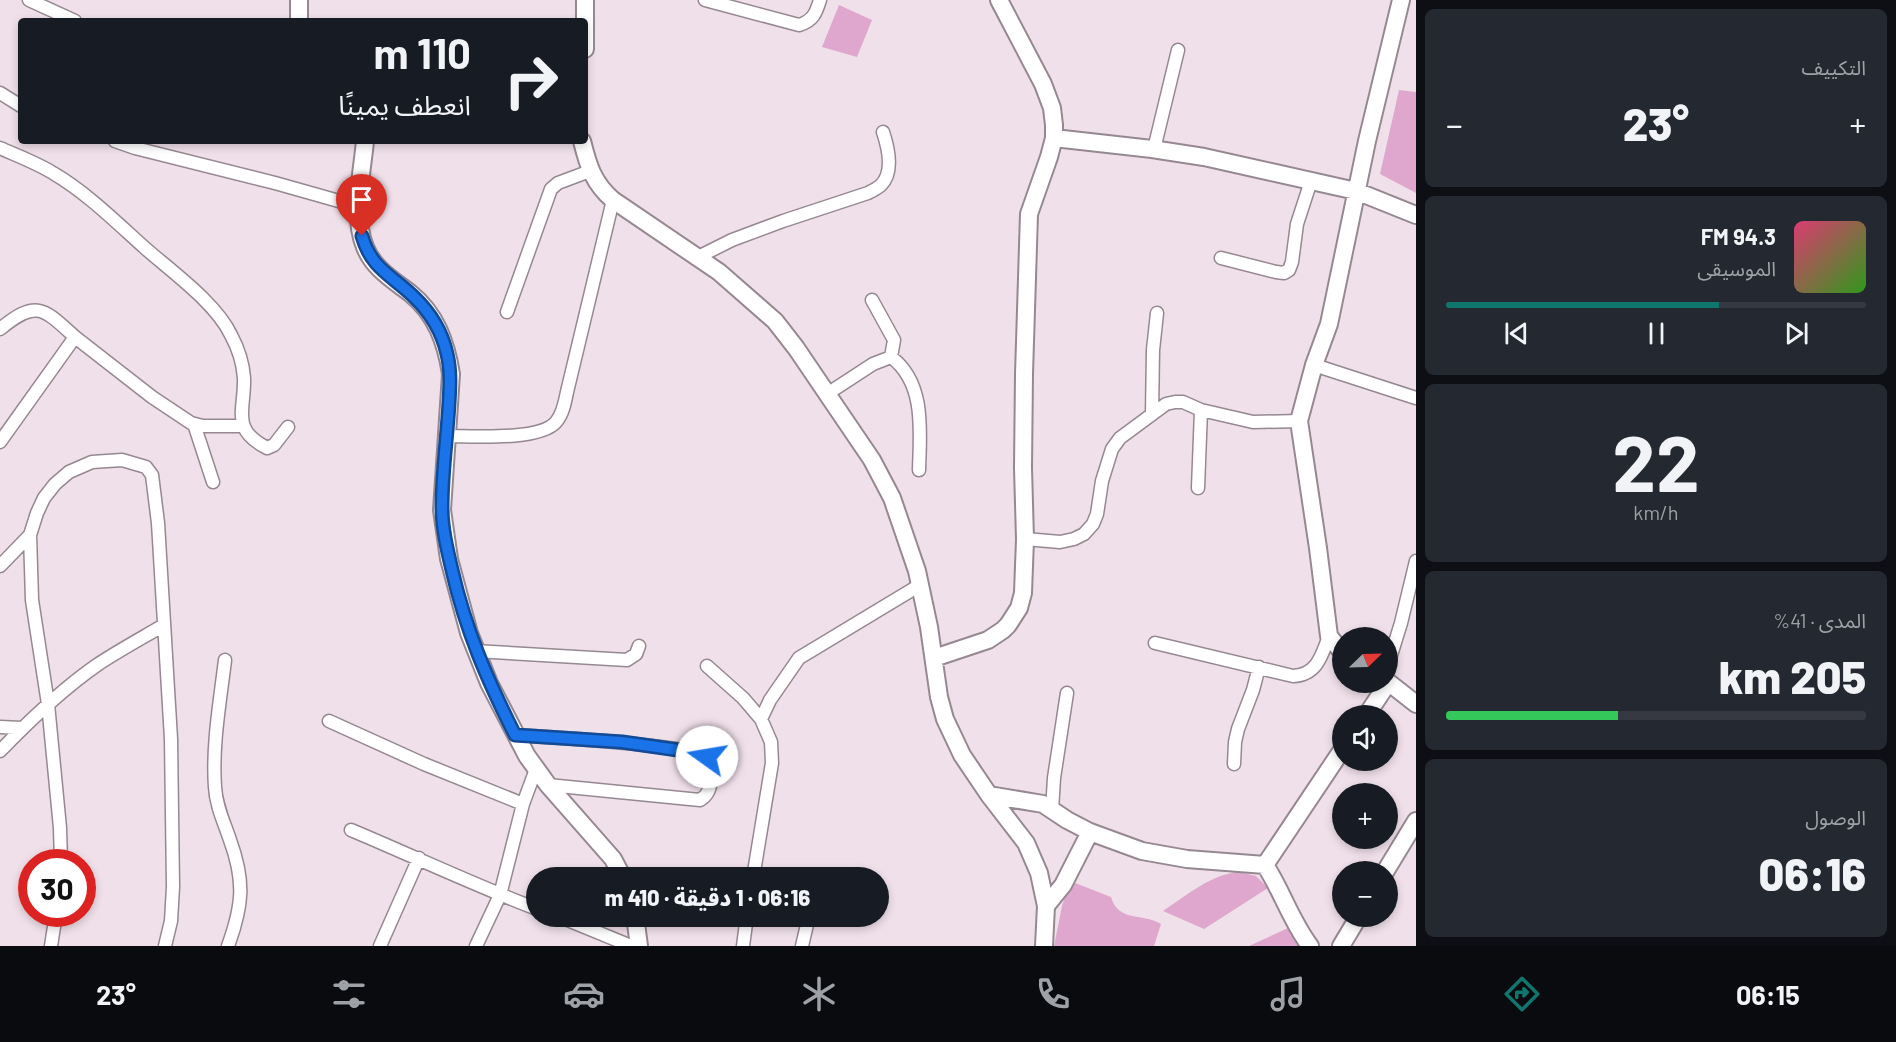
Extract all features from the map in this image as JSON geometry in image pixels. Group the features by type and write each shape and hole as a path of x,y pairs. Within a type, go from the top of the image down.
{"street":[{"path":"29,0 68,18"},
{"path":"299,0 299,18"},
{"path":"585,0 585,18"},
{"path":"705,0 800,25 814,17 820,0"},
{"path":"934,658 988,640 1008,625 1019,608 1023,593 1025,539 1023,468 1029,214 1054,138 1054,117 1049,99 1018,33 999,0"},
{"path":"1155,643 1287,675 1303,674 1318,664 1329,636 1299,421 1314,365 1329,324 1356,191 1401,0"},
{"path":"1154,149 1178,50"},
{"path":"0,93 18,104"},
{"path":"698,257 732,240 868,193 880,186 887,175 887,145 883,132"},
{"path":"1054,138 1204,157 1356,191 1416,215"},
{"path":"124,144 360,207"},
{"path":"365,144 360,207 362,236 370,257 379,268 422,305 442,334 451,374 442,502 445,535 457,592 475,651 515,735 536,769 603,847 616,867"},
{"path":"583,144 590,171 601,190 726,278 775,321 872,460 892,498 909,544 920,585 939,697 945,719 962,755 1026,843 1042,883 1046,906 1044,946"},
{"path":"0,148 55,174 116,221 210,307 230,333 240,355 244,381 241,406 243,426 246,431 267,448 274,445 288,427"},
{"path":"507,312 551,189 564,180 590,171"},
{"path":"1221,258 1281,273 1289,270 1297,224 1311,182"},
{"path":"447,436 539,433 555,424 560,416 567,392 613,200"},
{"path":"872,300 894,340 891,357"},
{"path":"0,329 28,310 43,310 180,417 194,424 243,426"},
{"path":"1152,414 1153,350 1157,313"},
{"path":"0,442 75,337"},
{"path":"827,394 873,364 891,357"},
{"path":"891,357 904,368 918,402 919,470"},
{"path":"1314,365 1416,398"},
{"path":"1025,539 1060,542 1084,534 1093,525 1097,514 1102,481 1112,449 1120,438 1166,404 1183,402 1201,410 1252,422 1299,421"},
{"path":"1198,489 1201,410"},
{"path":"194,424 213,482"},
{"path":"61,849 48,704 32,600 30,535 44,498 69,472 92,462 122,460 146,467 152,475 155,488 171,728 173,887 171,921 165,946"},
{"path":"0,566 30,535"},
{"path":"1398,633 1416,561"},
{"path":"761,719 770,700 800,658 920,585"},
{"path":"0,751 48,704 97,666 164,625"},
{"path":"1329,636 1332,640"},
{"path":"475,651 627,660 636,654 639,646"},
{"path":"225,660 214,760 215,789 221,817 236,856 242,895 228,946"},
{"path":"707,666 743,698 761,719 771,741 772,763 755,867"},
{"path":"1234,764 1238,729 1254,690 1259,667"},
{"path":"1398,690 1416,704"},
{"path":"1052,810 1054,778 1067,693"},
{"path":"329,721 424,764 523,804"},
{"path":"0,727 22,728"},
{"path":"515,735 662,747 699,753 707,757 711,765 709,789 700,800 548,785"},
{"path":"1265,865 1332,765"},
{"path":"476,946 500,895 523,804 536,769"},
{"path":"989,795 1043,804 1090,832 1142,851 1187,859 1265,865"},
{"path":"1392,861 1414,827"},
{"path":"351,830 526,905"},
{"path":"1046,906 1060,891 1090,832"},
{"path":"380,946 419,858"},
{"path":"1265,865 1275,880 1299,931 1310,946"},
{"path":"51,946 54,927"},
{"path":"585,927 631,946"},
{"path":"636,927 639,946"},
{"path":"743,946 746,927"},
{"path":"802,946 807,927"},
{"path":"1341,946 1352,927"}],"shaded area":[{"path":"839,5 872,20 857,57 822,47"},
{"path":"1399,90 1416,92 1416,193 1380,174"},
{"path":"1239,872 1256,876 1268,888 1204,929 1163,911 1209,881"},
{"path":"1070,881 1111,897 1119,910 1125,914 1161,924 1154,946 1054,946"},
{"path":"1288,928 1301,946 1249,946"}],"route":[{"path":"362,236 370,257 379,268 422,305 442,334 451,374 442,485 445,535 457,592 475,651 515,735 622,742 699,753 707,757"}]}
